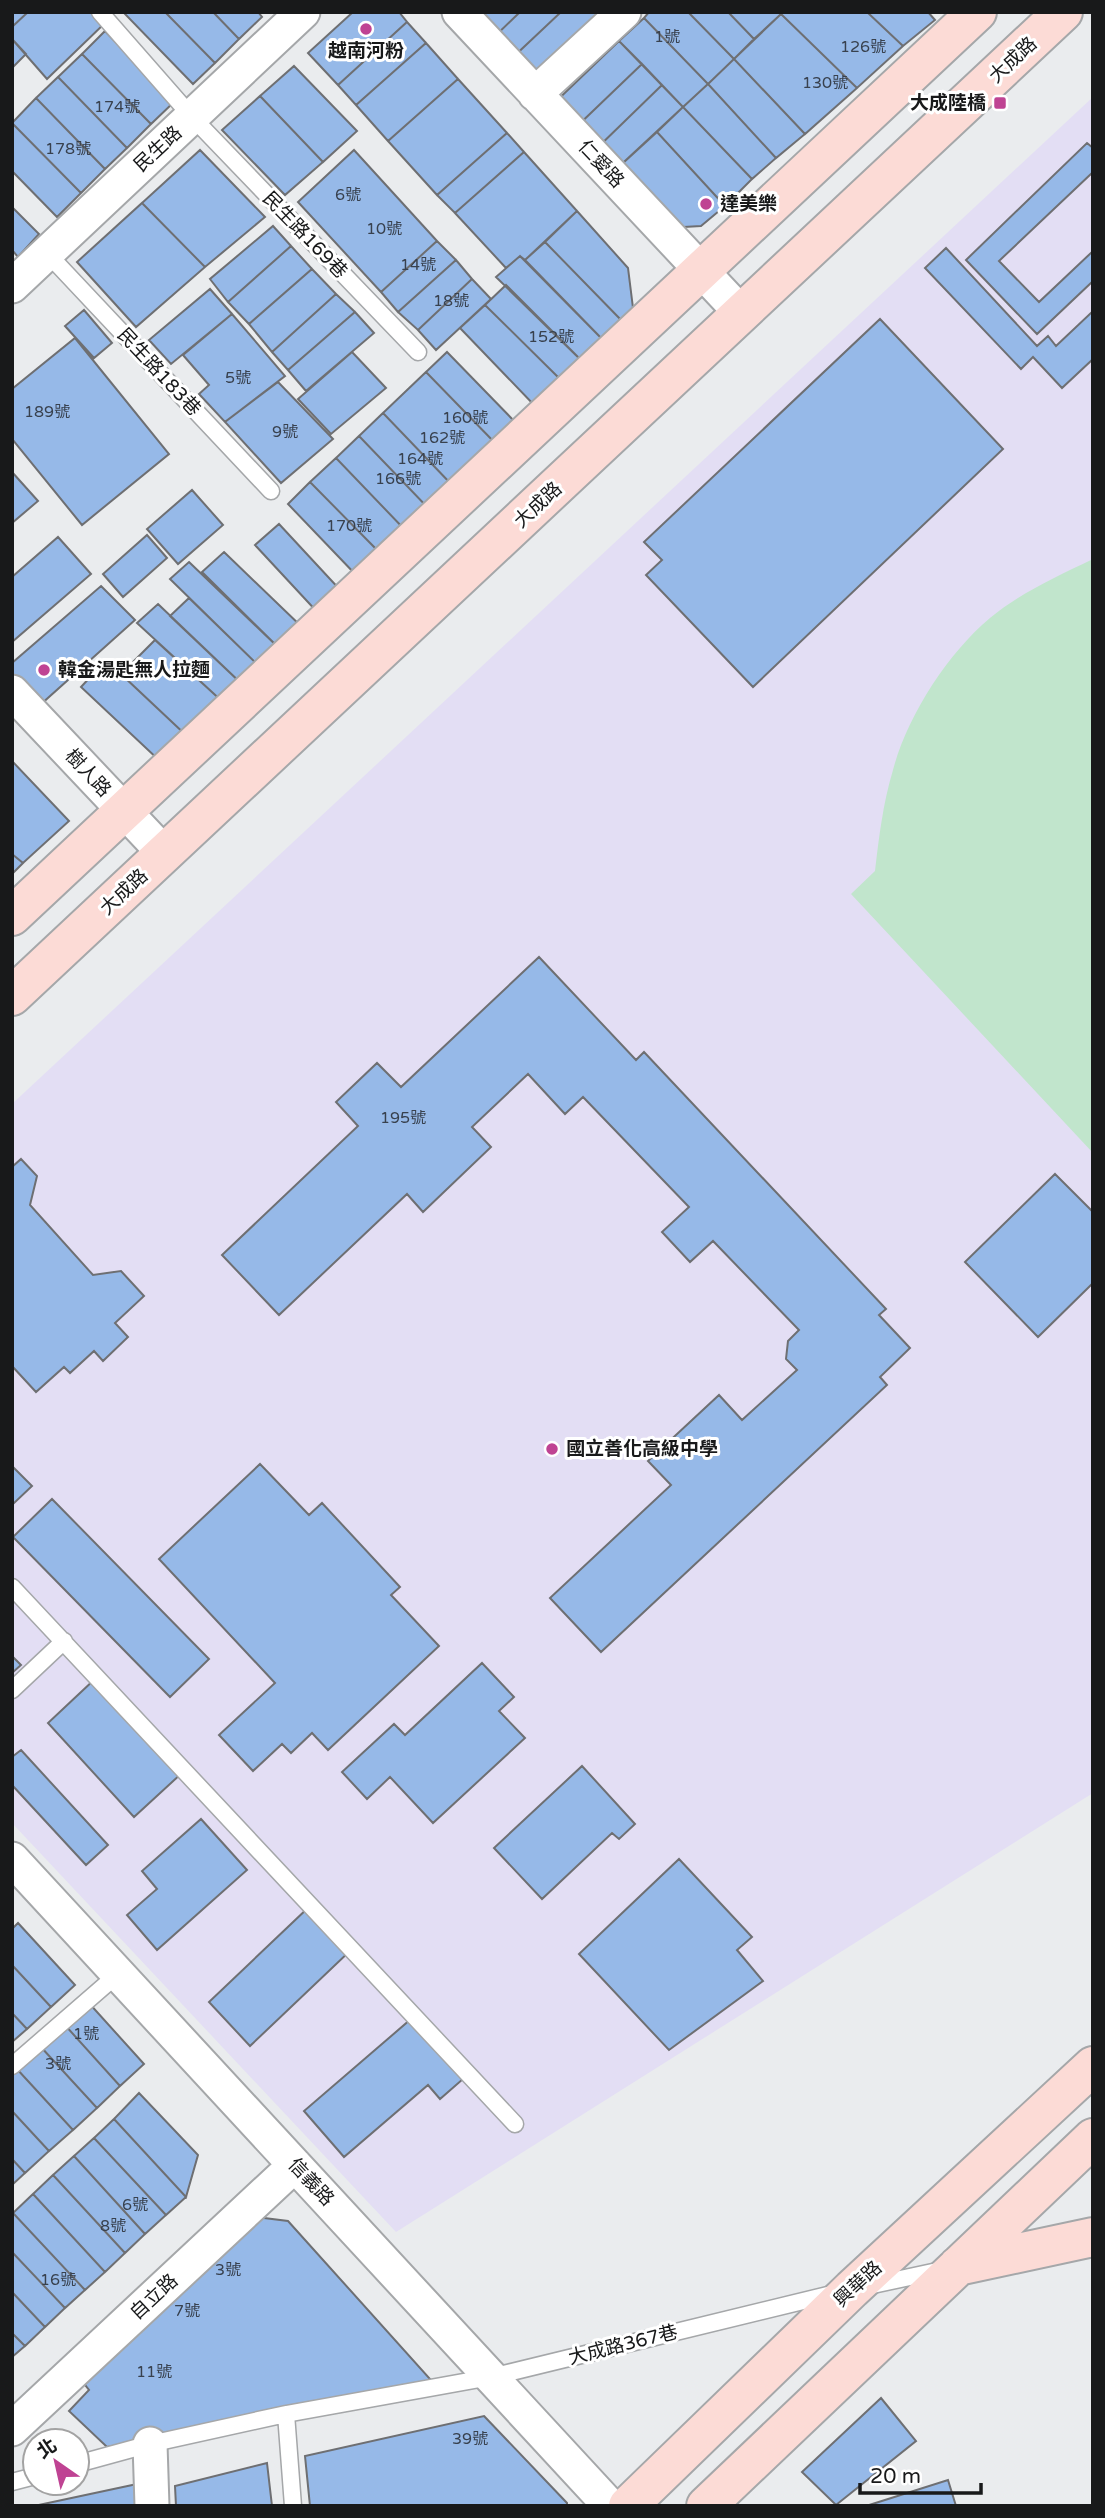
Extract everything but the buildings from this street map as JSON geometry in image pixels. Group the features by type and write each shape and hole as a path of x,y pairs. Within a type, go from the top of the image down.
{"main road":[{"path":"12,916 978,12"},
{"name":"大成路","path":"12,996 1063,12"},
{"name":"興華路","path":"628,2506 852,2289 1093,2066"},
{"path":"706,2506 1093,2138"},
{"path":"958,2266 1093,2237"}],"street":[{"name":"民生路","path":"12,286 303,12"},
{"name":"仁愛路","path":"459,12 742,314"},
{"path":"536,94 624,12"},
{"name":"樹人路","path":"12,692 165,854"},
{"name":"信義路","path":"12,1859 610,2506"},
{"name":"自立路","path":"12,2429 295,2165"},
{"path":"150,2444 152,2506"}],"lane":[{"name":"民生路169巷","path":"100,12 192,117 418,352"},
{"name":"民生路183巷","path":"47,253 271,491"},
{"path":"12,1587 515,2124"},
{"path":"12,1690 64,1641"},
{"path":"12,2066 118,1974"},
{"name":"大成路367巷","path":"91,2460 150,2444 286,2414 491,2378 852,2289 958,2266"},
{"path":"286,2414 293,2506"}],"shaded area":[{"name":"國立善化高級中學","path":"1093,97 1093,1793 396,2232 12,1823 12,1104"}],"green space":[{"path":"1093,559 1093,1153 851,894 875,871 884,807 899,750 919,708 944,668 974,633 1002,609"}],"place":[{"name":"越南河粉","path":"366,29"},
{"name":"大成陸橋","path":"1000,103"},
{"name":"達美樂","path":"706,204"},
{"name":"韓金湯匙無人拉麵","path":"44,670"},
{"name":"國立善化高級中學","path":"552,1449"}]}
